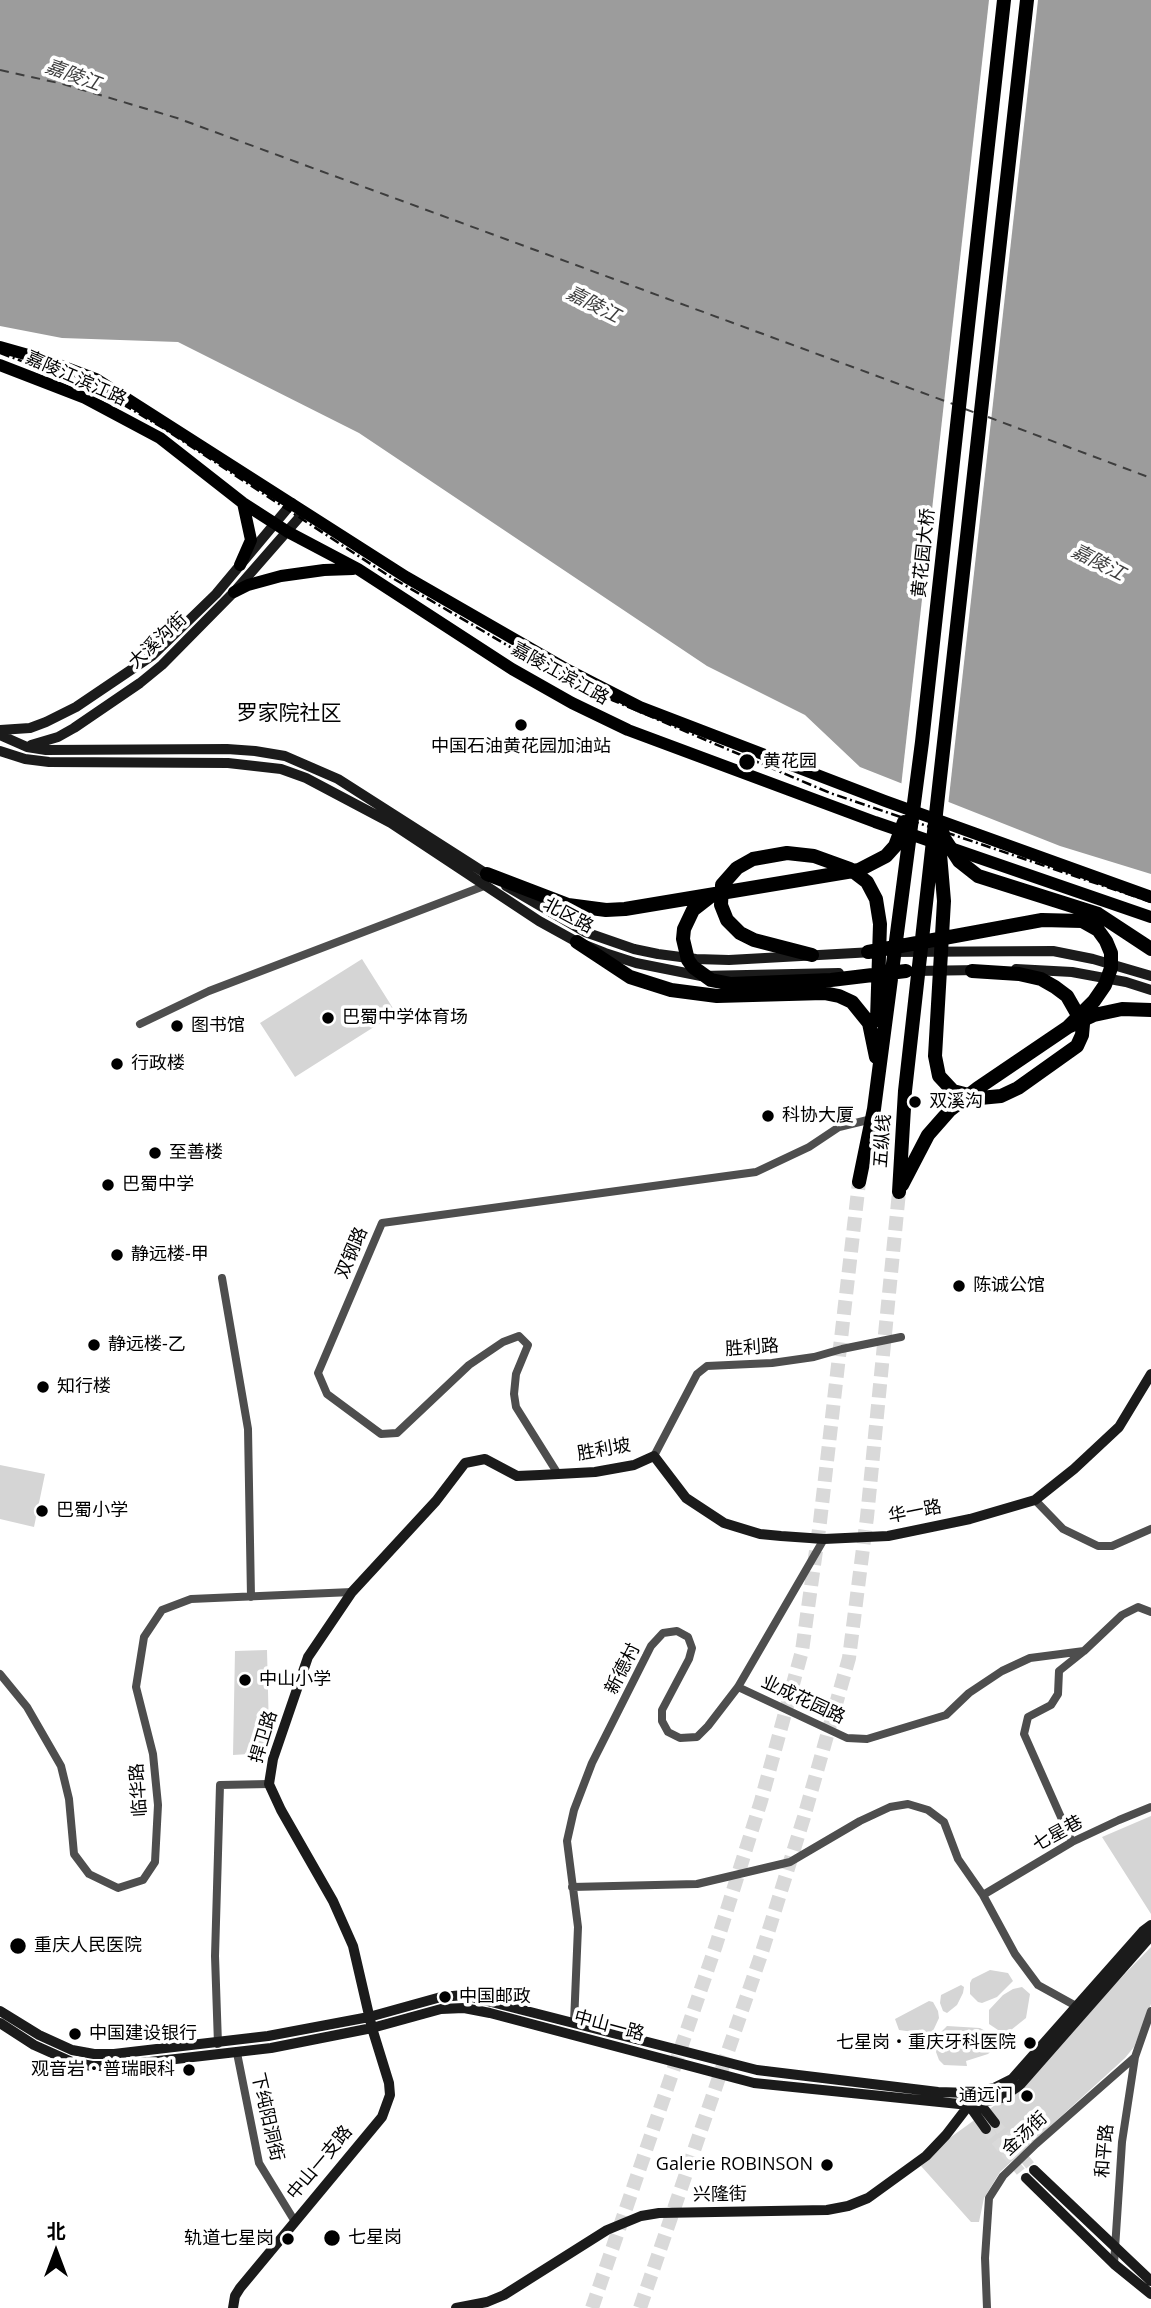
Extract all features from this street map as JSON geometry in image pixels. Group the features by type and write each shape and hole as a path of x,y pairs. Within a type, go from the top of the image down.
{"highway":[{"name":"黄花园大桥","path":"873,1114 922,742 1004,0"},
{"path":"972,971 1019,974 1041,979 1055,987 1067,996 1083,1024 1077,1046 1018,1088 1000,1096 980,1098 953,1091 939,1076 935,1056 944,901 937,809 1027,0"},
{"path":"485,880 568,905 615,910 859,870 886,856 900,836 922,742"},
{"path":"937,809 944,838 958,861 978,876 1098,914 1151,949"},
{"name":"五纵线","path":"937,809 905,1091 899,1192 928,1135 950,1110 1068,1027"},
{"path":"812,956 768,945 740,933 727,919 720,905 722,885 737,868 753,859 787,853 814,856 850,869 867,882 876,899 880,924 877,1082"},
{"path":"712,895 693,911 684,929 683,939 688,960 701,975 711,980 731,984 831,980 906,971"},
{"path":"869,953 1052,919 1082,921 1098,930 1111,953 1111,968 1105,985 1094,1001 1068,1027"},
{"path":"577,942 614,968 650,985 671,990 716,996 824,993 839,996 852,1002 869,1023 876,1051"},
{"path":"1068,1027 1094,1015 1122,1009 1151,1010"},
{"name":"五纵线","path":"859,1182 873,1114"}],"main road":[{"name":"嘉陵江滨江路","path":"0,347 46,360 96,379 406,578 566,669 640,707 885,801 1151,897"},
{"name":"嘉陵江滨江路","path":"0,365 85,398 160,438 243,503 288,532 358,569 512,669 572,703 628,730 875,822 1151,917"},
{"path":"240,565 251,540 243,503"},
{"name":"大溪沟街","path":"0,733 30,728 76,707 153,656 216,594 292,503"},
{"name":"大溪沟街","path":"2,754 27,747 45,746 140,683 162,665 234,592 304,512"},
{"path":"234,592 281,576 331,569 358,569"},
{"path":"75,763 53,757 45,746 56,725 76,707"},
{"path":"0,733 27,747"},
{"name":"北区路","path":"45,746 227,749 285,756 338,779 485,880 539,922 577,942 636,963 701,976 1032,969 1092,975 1151,990"},
{"name":"北区路","path":"2,754 37,761 228,763 281,769 306,778 391,823 485,880 565,922 634,949 696,959 869,953 1053,951 1151,976"},
{"path":"1092,975 1122,978 1124,972 1116,965"},
{"name":"华一路","path":"654,1456 686,1498 724,1523 760,1534 824,1539 888,1536 990,1514 1035,1500 1119,1427 1147,1392 1151,1374"},
{"name":"胜利坡","path":"558,1474 608,1470 634,1465 654,1456"},
{"name":"捍卫路","path":"372,2028 352,1946 338,1913 269,1784 273,1759 309,1657 352,1592 436,1501 465,1463 485,1459 517,1476 558,1474"},
{"name":"中山一路","path":"0,2011 56,2044 94,2054 114,2054 218,2044 369,2017 441,1997 464,1995 757,2070 938,2092 970,2093 994,2088 1012,2079 1151,1925"},
{"name":"中山一路","path":"0,2023 52,2054 92,2066 237,2053 372,2028 441,2009 464,2008 490,2012 754,2083 974,2105 1001,2098 1020,2085 1151,1936"},
{"name":"中山一支路","path":"233,2308 240,2288 382,2117 390,2095 389,2083 372,2028"},
{"path":"970,2093 974,2105 991,2126"},
{"name":"兴隆街","path":"456,2308 504,2295 607,2230 641,2216 659,2213 827,2210 848,2206 868,2198 926,2155 974,2105"},
{"path":"1151,2281 1030,2174 1114,2264 1151,2294"}],"street":[{"path":"140,1024 209,991 485,880"},
{"name":"双钢路","path":"558,1474 516,1407 516,1374 528,1345 519,1336 503,1342 469,1365 397,1433 381,1434 327,1394 317,1373 382,1223 756,1172 809,1147 839,1128 873,1114"},
{"path":"222,1279 248,1429 251,1597"},
{"name":"胜利路","path":"654,1456 697,1374 707,1366 772,1363 814,1357 901,1337"},
{"path":"1035,1500 1063,1529 1098,1546 1112,1546 1151,1529"},
{"name":"新德村","path":"575,2023 578,1927 567,1842 574,1810 592,1763 651,1647 663,1633 677,1631 688,1637 692,1648 689,1660 662,1710 662,1721 668,1732 680,1738 697,1737 709,1726 738,1687 824,1539"},
{"name":"临华路","path":"0,1674 27,1707 61,1766 69,1799 74,1854 89,1874 118,1888 143,1880 155,1862 158,1805 153,1754 136,1687 144,1637 162,1610 191,1600 352,1592"},
{"path":"1072,1842 1024,1734 1028,1717 1051,1704 1058,1694 1059,1671 1122,1615 1138,1607 1151,1612"},
{"name":"业成花园路","path":"738,1687 847,1738 867,1740 946,1715 970,1693 1002,1671 1030,1658 1084,1651"},
{"path":"218,2044 215,1956 220,1785 269,1784"},
{"path":"572,1887 697,1884 790,1863 860,1821 890,1807 908,1804 928,1810 944,1822 958,1859 983,1895 1015,1954 1038,1985 1076,2006"},
{"name":"七星巷","path":"983,1895 1072,1842 1151,1807"},
{"name":"金汤街","path":"987,2308 985,2258 989,2198 1003,2176 1036,2144 1135,2057 1151,2011"},
{"name":"下纯阳洞街","path":"237,2053 259,2163 294,2220"},
{"name":"和平路","path":"1114,2264 1122,2142 1135,2057"}],"shaded area":[{"name":"巴蜀中学体育场","path":"362,959 396,1013 295,1077 260,1023"},
{"path":"0,1465 45,1474 34,1527 0,1519"},
{"path":"267,1650 269,1732 265,1753 233,1755 235,1651"},
{"path":"1151,1816 1151,1914 1102,1837"},
{"path":"1151,1947 1151,2004 1134,2047 1000,2172 984,2198 979,2222 971,2222 921,2166 951,2137 1002,2100"},
{"path":"990,1970 1008,1973 1013,1981 997,1997 978,2002 970,1994 970,1983 972,1979"},
{"path":"961,1985 964,1987 963,1993 957,2005 947,2013 943,2011 941,1995"},
{"path":"1022,1987 1030,1994 1026,2018 1006,2034 1001,2032 989,2024 989,2010 1003,1995"},
{"path":"929,2001 933,2002 939,2018 933,2031 928,2034 899,2030 895,2019"},
{"path":"947,2026 980,2028 996,2037 998,2044 988,2054 966,2061 967,2066 944,2065 936,2052 940,2033"}],"water":[{"name":"嘉陵江","path":"0,0 1151,0 1151,874 1060,846 860,767 805,715 707,666 359,433 178,342 62,338 0,326"}],"pier":[{"path":"989,0 1038,0 948,806 901,787"}],"ferry route":[{"path":"0,70 63,84 177,118 953,404"},
{"path":"965,409 976,413"},
{"path":"988,417 1151,478"}],"tunnel":[{"path":"592,2308 716,1945 761,1801 802,1651 820,1522 859,1182"},
{"path":"640,2308 762,1952 849,1658 867,1517 899,1192"},
{"path":"995,2123 1034,2170"},
{"path":"986,2129 1026,2178"}],"railway":[{"path":"0,353 84,384 119,402 389,576 529,658 612,700 830,793 1151,902"}],"place":[{"name":"中国石油黄花园加油站","path":"521,725"},
{"name":"黄花园","path":"747,762"},
{"name":"巴蜀中学体育场","path":"328,1018"},
{"name":"图书馆","path":"177,1026"},
{"name":"行政楼","path":"117,1064"},
{"name":"双溪沟","path":"915,1102"},
{"name":"科协大厦","path":"768,1116"},
{"name":"至善楼","path":"155,1153"},
{"name":"巴蜀中学","path":"108,1185"},
{"name":"静远楼-甲","path":"117,1255"},
{"name":"陈诚公馆","path":"959,1286"},
{"name":"静远楼-乙","path":"94,1345"},
{"name":"知行楼","path":"43,1387"},
{"name":"巴蜀小学","path":"42,1511"},
{"name":"中山小学","path":"245,1680"},
{"name":"重庆人民医院","path":"18,1946"},
{"name":"中国邮政","path":"445,1997"},
{"name":"中国建设银行","path":"75,2034"},
{"name":"七星岗‧重庆牙科医院","path":"1030,2043"},
{"name":"观音岩‧普瑞眼科","path":"189,2070"},
{"name":"通远门","path":"1027,2096"},
{"name":"Galerie ROBINSON","path":"827,2165"},
{"name":"七星岗","path":"332,2238"},
{"name":"轨道七星岗","path":"288,2239"}],"district":[{"name":"罗家院社区","path":"289,714"}]}
